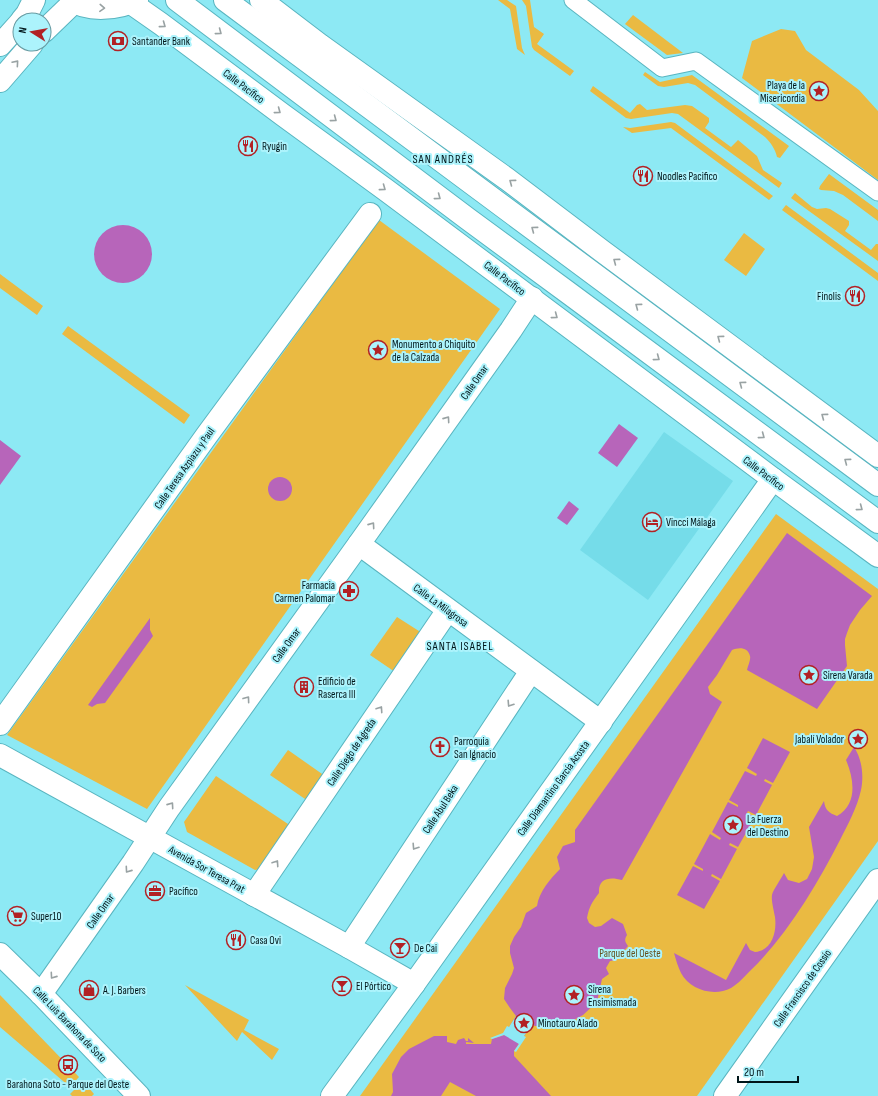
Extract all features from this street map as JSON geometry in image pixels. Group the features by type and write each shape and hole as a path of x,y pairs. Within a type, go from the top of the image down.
{"street":[{"path":"28,12 34,0"},
{"path":"177,0 468,219 878,522"},
{"path":"225,0 878,485"},
{"path":"261,0 320,45 507,179 878,456"},
{"path":"573,0 662,68 696,61 878,192"},
{"path":"52,23 73,1"},
{"name":"Calle Pacífico","path":"73,1 88,7 110,8 134,2 161,24 532,298 773,480 878,556"},
{"path":"0,45 12,32"},
{"path":"0,82 25,52"},
{"name":"Calle Teresa Azpiazu y Paul","path":"0,724 208,435 370,214"},
{"name":"Calle Omar","path":"41,994 129,869 173,802 511,330 532,298"},
{"name":"Calle Diamantino García Acosta","path":"332,1096 414,984 773,480"},
{"name":"Calle La Milagrosa","path":"358,544 601,722"},
{"name":"Calle Diego de Agreda","path":"254,895 448,610"},
{"name":"Calle Abul Beka","path":"349,947 531,671"},
{"name":"Avenida Sor Teresa Prat","path":"0,755 414,984"},
{"name":"Calle Francisco de Cossío","path":"726,1096 878,880"},
{"name":"Calle Luis Barahona de Soto","path":"0,954 41,994 139,1096"}],"shaded area":[{"path":"123,225 134,227 144,233 150,243 152,254 150,265 144,275 134,281 123,283 112,281 102,275 96,265 94,254 96,243 102,233 112,227"},
{"path":"619,424 638,438 617,467 598,453"},
{"name":"Vincci Málaga","path":"664,432 733,481 648,600 580,550"},
{"path":"0,440 21,456 0,485"},
{"path":"280,477 289,480 292,489 289,498 280,501 271,498 268,489 271,480"},
{"path":"569,501 579,509 567,525 557,518"},
{"path":"787,533 872,596 860,610 850,625 847,633 845,645 847,666 817,709 747,670 750,658 749,653 745,649 737,648 732,650 708,687 710,694 722,702 622,880 606,879 603,881 599,888 599,893 589,911 587,918 589,923 595,927 601,926 612,918 623,924 627,935 625,941 628,946 616,960 610,961 606,968 609,974 602,979 597,1002 583,1015 570,1022 569,1021 549,1027 535,1026 532,1024 514,1051 514,1056 551,1096 476,1096 450,1082 441,1096 391,1096 393,1092 392,1074 401,1057 409,1049 434,1036 447,1036 447,1042 456,1044 458,1040 464,1038 468,1041 468,1038 474,1043 466,1042 466,1044 491,1044 492,1039 504,1035 516,1016 504,999 505,988 514,968 510,953 510,946 521,927 526,913 537,906 540,896 549,881 560,869 557,857 563,846 575,842 575,830"},
{"path":"150,618 150,630 153,636 105,703 97,704 92,707 88,705"},
{"path":"763,738 790,752 773,783 765,779 764,781 772,785 756,815 748,811 747,813 755,817 738,847 730,843 729,845 737,849 721,879 712,874 711,876 720,881 704,909 677,895 693,866 703,871 703,869 694,864 710,834 720,840 721,838 712,832 728,802 738,807 738,805 729,800 745,771 756,776 757,774 747,768"},
{"path":"854,747 861,762 862,773 861,790 857,803 831,857 811,892 789,925 764,956 741,980 731,988 724,991 710,992 696,988 690,984 681,973 674,953 726,980 746,943 750,950 755,952 766,948 772,940 775,929 775,917 772,897 775,887 784,873 788,880 799,883 807,879 812,869 814,857 809,827 824,801 825,807 828,811 837,816 844,811 848,805 851,798 852,783 846,760"}],"green space":[{"path":"498,0 507,0 516,6 522,48 525,55 517,49 510,9"},
{"path":"522,0 530,0 534,27 544,34 537,44 574,71 570,76 532,47 526,6"},
{"path":"633,15 683,53 667,55 625,24"},
{"path":"781,29 795,31 806,50 859,90 878,111 878,180 742,78 752,41"},
{"path":"645,72 660,82 692,75 789,146 780,158 777,157 772,146 765,137 695,85 688,83 664,87 658,86 643,75"},
{"path":"593,86 630,113 637,105 640,104 647,110 685,105 692,106 709,118 709,122 705,128 731,147 738,140 757,156 763,170 782,183 779,188 678,114 672,113 631,119 626,118 590,91"},
{"path":"671,122 675,123 773,196 769,200 671,128 632,133 623,127 630,128"},
{"path":"829,174 878,210 878,221 843,195 834,191 819,189"},
{"path":"795,193 812,207 817,209 830,209 849,221 849,225 845,231 871,250 876,244 878,244 878,261 791,198"},
{"path":"786,205 878,273 878,281 782,210"},
{"path":"379,220 500,309 147,809 7,735"},
{"path":"744,233 765,249 746,276 724,260"},
{"path":"0,274 43,306 37,315 0,288"},
{"path":"68,326 190,415 184,424 62,334"},
{"name":"Parque del Oeste","path":"776,514 878,589 878,841 697,1096 360,1096"},
{"path":"397,617 422,633 395,672 370,655"},
{"path":"288,750 325,776 308,801 270,775"},
{"path":"216,776 291,826 264,868 255,870 187,832 184,822"},
{"path":"185,985 249,1020 244,1030 279,1049 272,1060 242,1032 237,1041"},
{"path":"0,995 79,1077 70,1087 0,1027"},
{"path":"83,1081 94,1094 92,1096 72,1096 70,1094"}],"pier":[{"path":"516,1016 532,1024 524,1036 526,1037 516,1052 514,1051 519,1044 504,1035 492,1039 490,1038 503,1033"}],"place":[{"name":"Santander Bank","path":"118,41"},
{"name":"Playa de la Misericordia","path":"819,91"},
{"name":"Ryugin","path":"248,146"},
{"name":"Noodles Pacifico","path":"643,176"},
{"name":"Finolis","path":"855,296"},
{"name":"Monumento a Chiquito de la Calzada","path":"378,350"},
{"name":"Vincci Málaga","path":"652,522"},
{"name":"Farmacia Carmen Palomar","path":"349,591"},
{"name":"Sirena Varada","path":"809,675"},
{"name":"Edificio de Raserca III","path":"304,687"},
{"name":"Jabalí Volador","path":"858,739"},
{"name":"Parroquia San Ignacio","path":"440,747"},
{"name":"La Fuerza del Destino","path":"733,825"},
{"name":"Pacífico","path":"155,891"},
{"name":"Super10","path":"17,916"},
{"name":"Casa Ovi","path":"236,940"},
{"name":"De Cai","path":"400,948"},
{"name":"El Pórtico","path":"342,986"},
{"name":"A. J. Barbers","path":"89,990"},
{"name":"Sirena Ensimismada","path":"574,995"},
{"name":"Minotauro Alado","path":"524,1023"},
{"name":"Barahona Soto - Parque del Oeste","path":"68,1065"}],"district":[{"name":"SAN ANDRÉS","path":"443,159"},
{"name":"SANTA ISABEL","path":"460,646"}]}
